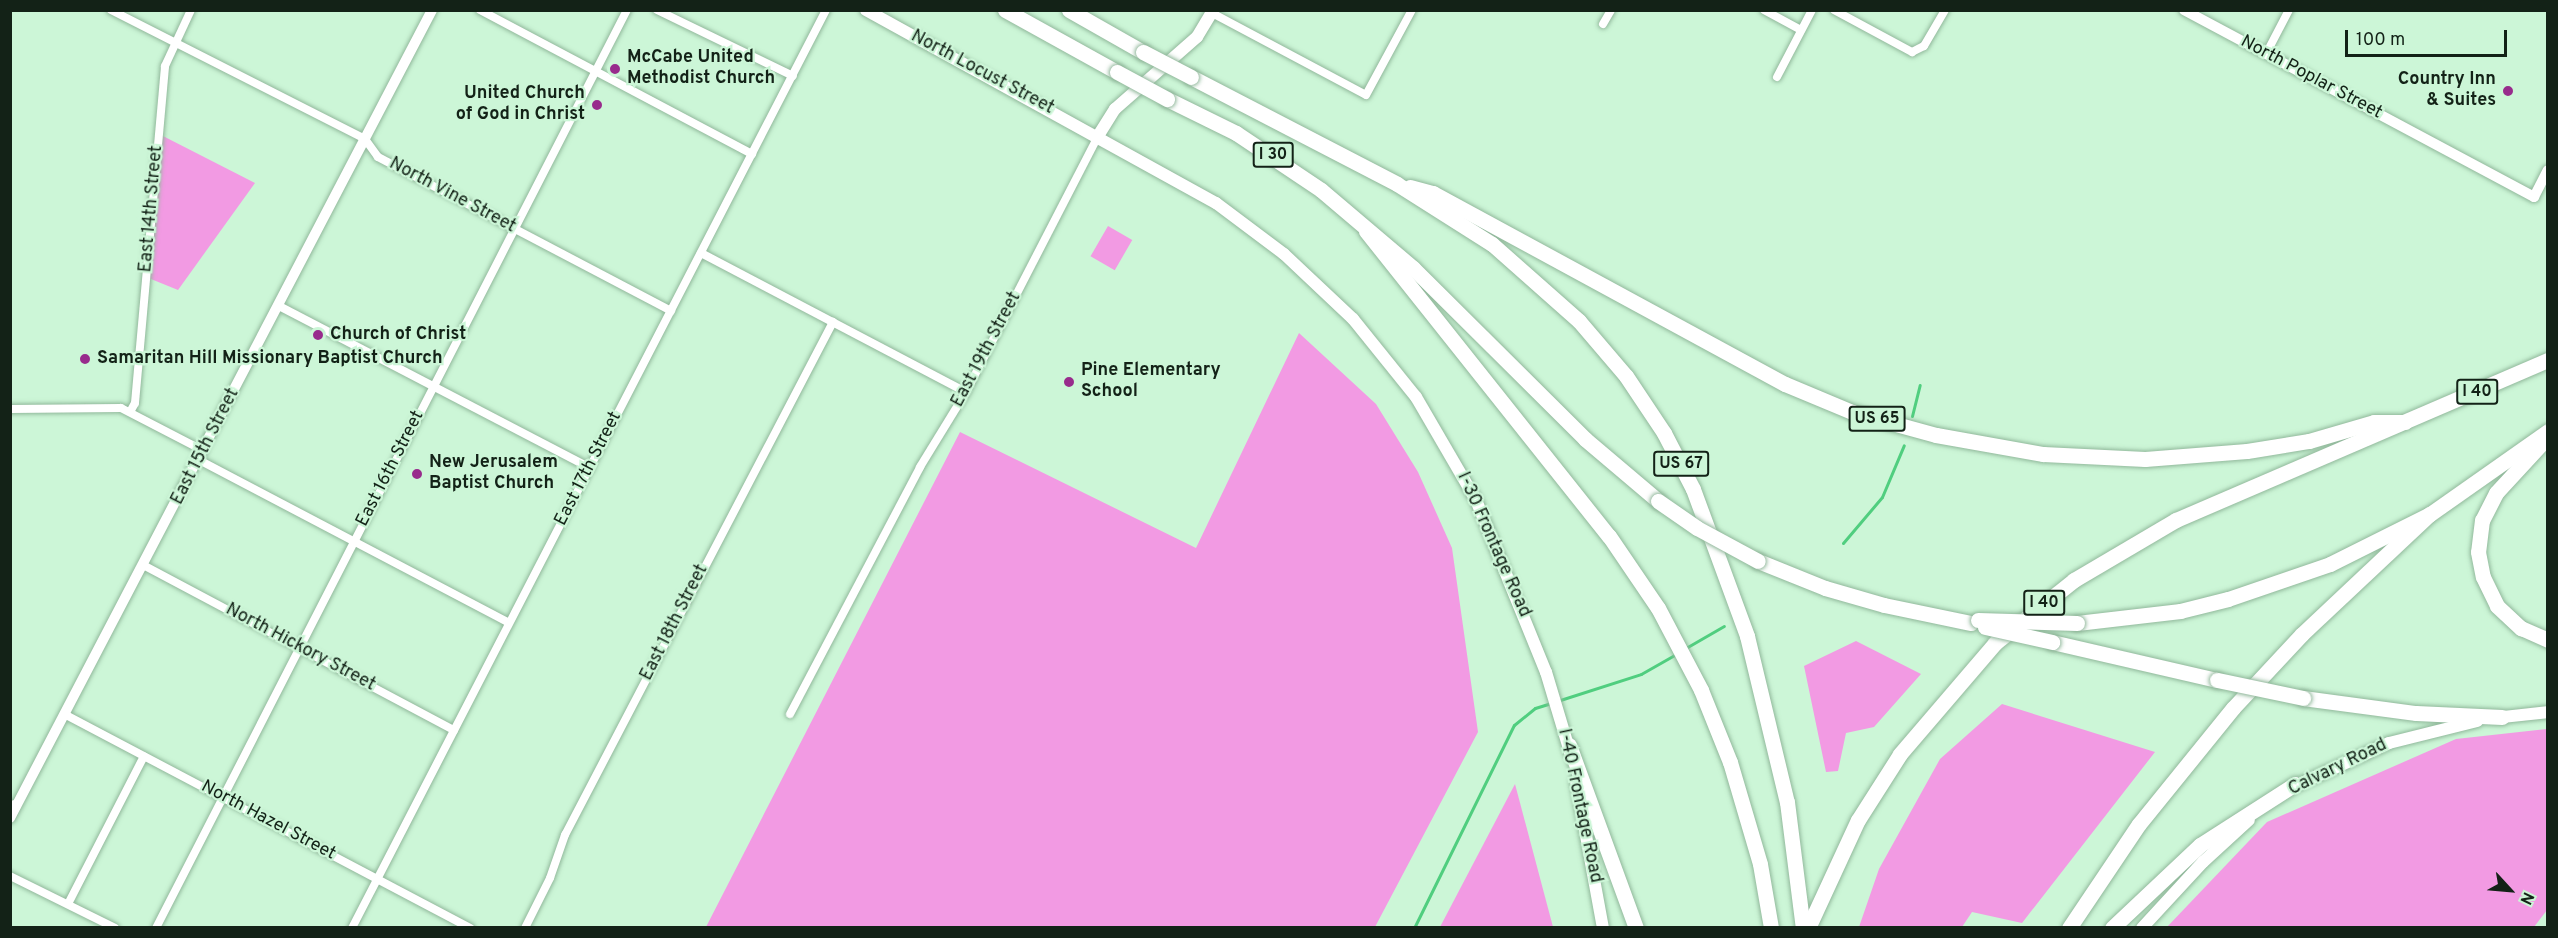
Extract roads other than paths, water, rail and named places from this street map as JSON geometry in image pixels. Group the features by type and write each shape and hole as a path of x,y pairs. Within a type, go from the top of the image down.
{"highway":[{"name":"I 30","path":"1005,10 1167,99 1236,133 1298,172 1366,231"},
{"name":"I 30","path":"1069,10 1103,31 1397,184"},
{"path":"1079,10 1103,31"},
{"name":"US 65","path":"1397,184 1433,193 1785,384 1852,412 1936,435 2043,454 2145,459 2247,451 2309,441 2374,422 2405,422"},
{"name":"US 67","path":"1397,184 1492,244 1549,293 1605,350 1664,434 1710,530 1747,636 1778,758 1795,852 1803,927"},
{"path":"1366,231 1413,268 1585,439 1658,501 1697,528 1758,561 1825,588 1884,605 1952,619 2077,623 2180,610 2258,591 2330,564 2430,514"},
{"path":"1366,231 1609,536 1658,608 1701,690 1743,805 1770,924"},
{"name":"I 40","path":"1808,927 1843,848 1883,779 1932,713 1995,643 2074,580 2140,538 2277,474 2405,422 2547,360"},
{"path":"2068,927 2139,824 2233,708 2324,612 2430,514 2547,431"},
{"path":"2547,437 2496,494 2482,520 2478,552 2483,578 2497,606 2521,628 2547,640"},
{"path":"1975,621 2052,642 2303,698 2416,713 2502,717"},
{"path":"1569,745 1636,927"},
{"path":"2112,927 2200,845 2295,784"}],"main road":[{"name":"North Locust Street","path":"866,10 1098,136"},
{"name":"East 19th Street","path":"1098,136 1115,109 1187,47 1210,12"},
{"name":"I-30 Frontage Road","path":"1098,136 1165,172 1255,230 1317,283 1381,352 1440,433 1476,500 1550,686"},
{"name":"I-40 Frontage Road","path":"1550,686 1569,745 1603,927"},
{"name":"Calvary Road","path":"2142,927 2203,862 2295,784 2416,734 2502,717 2547,712"}],"street":[{"name":"North Vine Street","path":"111,10 365,139 378,158 671,311"},
{"name":"East 14th Street","path":"130,412 135,403 165,66 191,10"},
{"name":"East 15th Street","path":"12,810 66,715 145,566 432,10"},
{"path":"480,10 752,154"},
{"name":"East 16th Street","path":"156,927 627,10"},
{"path":"657,10 792,76"},
{"name":"East 17th Street","path":"352,927 826,10"},
{"path":"1210,12 1366,95 1412,10"},
{"path":"1603,24 1611,10"},
{"path":"1764,10 1801,30"},
{"path":"1777,77 1812,10"},
{"path":"1834,10 1906,52 1924,46 1945,10"},
{"name":"North Poplar Street","path":"2184,10 2534,197 2547,170"},
{"path":"2266,54 2289,10"},
{"name":"East 19th Street","path":"790,714 920,467 966,392 1098,136"},
{"path":"701,253 966,392"},
{"path":"279,306 590,468"},
{"name":"East 18th Street","path":"525,927 550,878 565,835 833,321"},
{"path":"10,409 120,408 130,412 201,456 353,541 509,623"},
{"name":"North Hickory Street","path":"145,566 454,730"},
{"name":"North Hazel Street","path":"66,715 470,927"},
{"path":"68,904 144,756"},
{"path":"10,876 115,927"}],"waterway":[{"path":"1912,416 1920,385"},
{"path":"1843,543 1882,497 1904,445"},
{"path":"1684,649 1724,626"},
{"path":"1557,701 1641,674 1676,654"},
{"path":"1414,928 1514,725 1535,708 1551,703"}],"place":[{"name":"McCabe United Methodist Church","path":"615,69"},
{"name":"Country Inn & Suites","path":"2508,91"},
{"name":"United Church of God in Christ","path":"597,105"},
{"name":"Church of Christ","path":"318,335"},
{"name":"Samaritan Hill Missionary Baptist Church","path":"85,359"},
{"name":"Pine Elementary School","path":"1069,382"},
{"name":"New Jerusalem Baptist Church","path":"417,474"}]}
